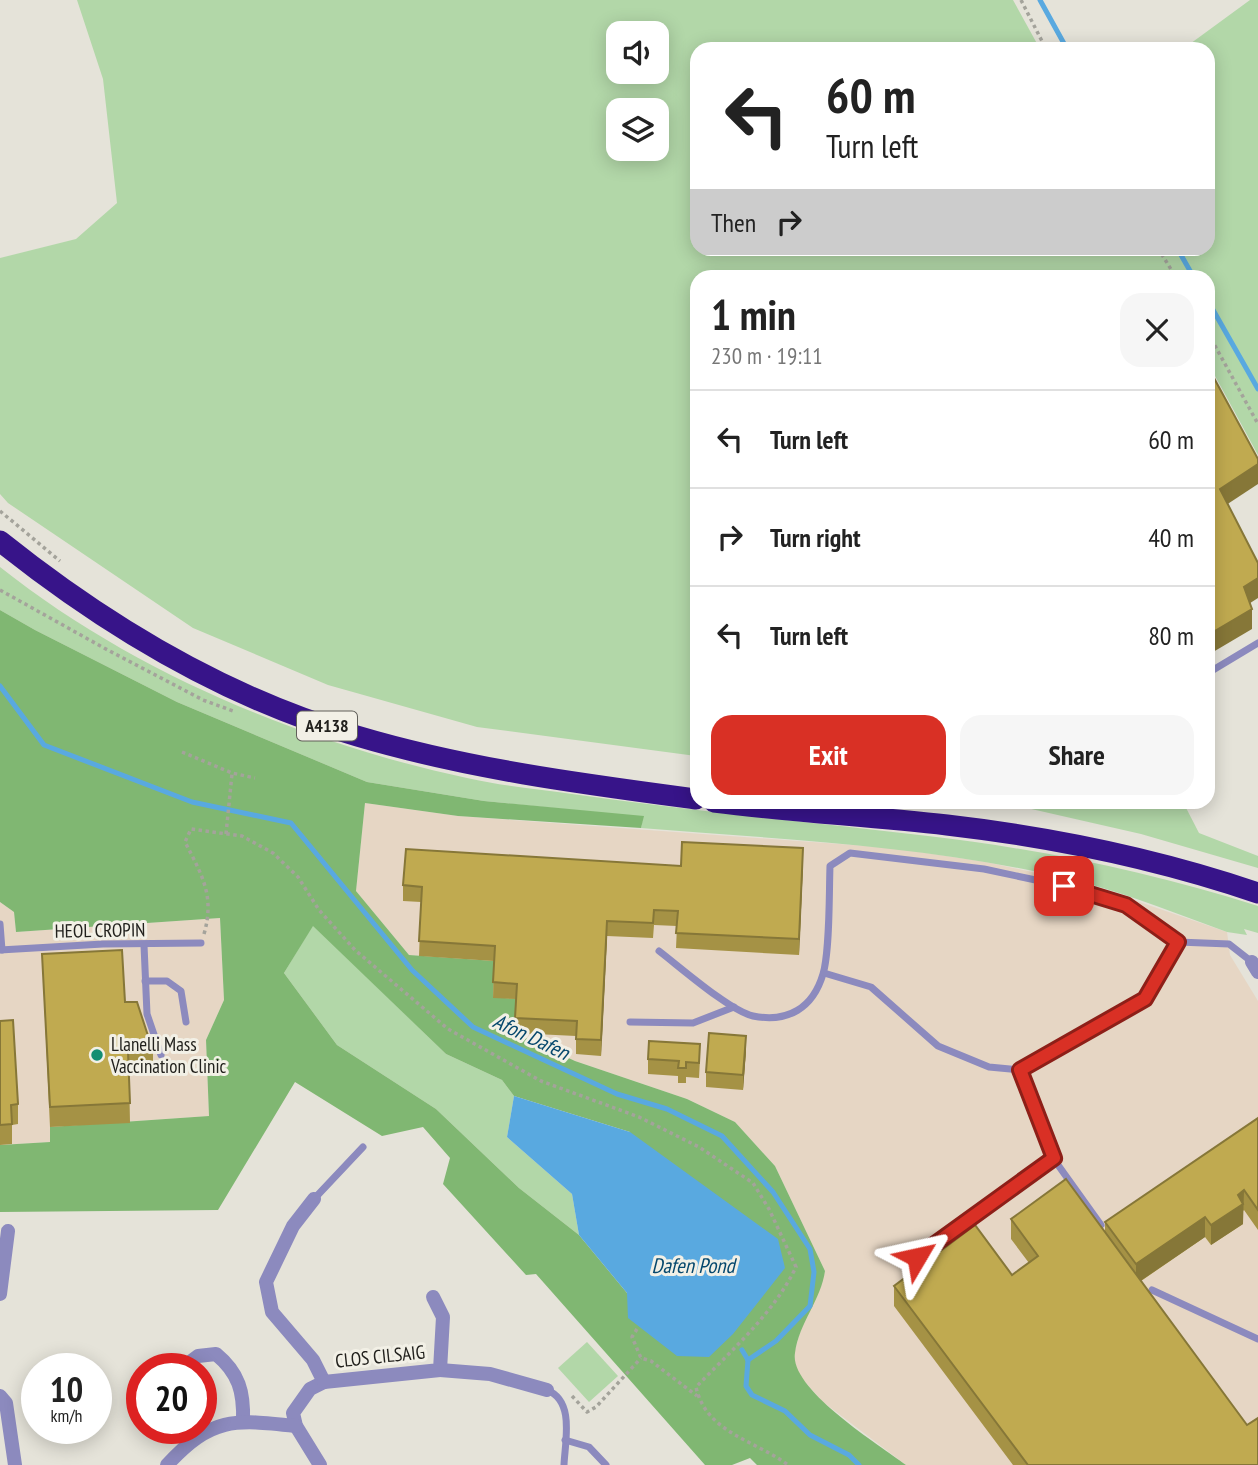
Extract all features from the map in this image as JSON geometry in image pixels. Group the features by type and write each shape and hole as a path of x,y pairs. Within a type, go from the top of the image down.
{"highway":[{"name":"A4138","path":"0,541 92,609 126,630 202,673 291,714 357,736 524,775 690,798"},
{"path":"786,809 950,825 1037,839 1156,863 1258,893"}],"street":[{"name":"CLOS CILSAIG","path":"314,1199 293,1226 267,1282 272,1312 313,1360 324,1381"},
{"path":"0,1294 8,1231"},
{"name":"CLOS CILSAIG","path":"433,1297 443,1317 440,1370"},
{"path":"217,1355 228,1364 242,1385 243,1421"},
{"name":"CLOS CILSAIG","path":"296,1426 293,1413 310,1389 324,1381 440,1370 490,1374 547,1390"},
{"path":"0,1396 6,1403 15,1465"},
{"path":"167,1465 189,1441 221,1424 243,1421 296,1426 320,1465"}],"lane":[{"path":"1215,669 1258,643"},
{"path":"659,951 734,1007 752,1016 787,1016 810,1003 824,973 830,866 849,853 984,869 1064,886 1126,905 1178,942 1229,944 1255,967"},
{"path":"0,923 1,950"},
{"path":"824,973 871,987 938,1046 989,1067 1020,1070 1145,999 1178,942"},
{"name":"HEOL CROPIN","path":"1,950 103,944 201,943"},
{"path":"144,945 147,1014 161,1055"},
{"path":"145,981 167,981 181,991 186,1022"},
{"path":"630,1022 693,1023 734,1007"},
{"path":"1020,1070 1054,1158 1101,1225"},
{"path":"314,1199 363,1146"},
{"path":"917,1257 1054,1158"},
{"path":"1152,1290 1258,1339"},
{"name":"CLOS CILSAIG","path":"547,1390 553,1393 566,1409 564,1465"},
{"path":"565,1440 589,1447 606,1465"}],"path":[{"path":"1021,0 1042,42"},
{"path":"1215,346 1258,424"},
{"path":"0,511 62,563"},
{"path":"182,752 232,773 255,778"},
{"path":"226,834 232,773"},
{"path":"201,943 208,898 203,873 185,842 191,828 242,836 273,853 298,877 319,910 355,950 448,1030 541,1081 639,1117 699,1147 753,1183 774,1219 796,1267 789,1282 744,1338 696,1387 701,1406 713,1418 759,1450 788,1465"},
{"path":"637,1329 632,1336 641,1358"},
{"path":"641,1358 651,1361 699,1398"},
{"path":"587,1412 596,1407 641,1358"}],"shaded area":[{"path":"365,803 458,816 894,848 986,862 1087,884 1227,932 1230,955 1258,1001 1258,1465 906,1465 823,1402 796,1372 794,1354 800,1332 825,1271 775,1166 735,1122 687,1099 575,1061 515,1033 493,998 494,961 409,955 356,891"},
{"path":"0,902 14,912 16,932 220,918 224,1000 206,1040 209,1116 50,1127 50,1142 0,1145"}],"green space":[{"path":"77,0 1013,0 1036,42 690,42 690,256 1215,256 1215,42 1193,42 1250,0 1258,0 1258,455 1215,376 1215,270 690,270 690,755 477,727 328,685 193,628 8,503 0,494 0,258 76,239 117,203 103,79"},
{"path":"0,567 51,605 163,671 282,724 343,745 405,763 506,785 661,806 970,841 1094,863 1258,906 1258,933 1244,929 1247,935 1227,932 1086,883 976,860 865,846 641,828 643,817 484,801 367,782 177,702 0,610"},
{"path":"0,610 177,702 367,782 484,801 644,816 641,828 458,816 365,803 356,891 409,955 495,961 493,997 517,999 515,1033 575,1061 687,1099 735,1122 775,1166 825,1271 823,1282 797,1342 797,1367 820,1399 906,1465 757,1465 750,1458 732,1465 705,1465 536,1274 526,1275 443,1184 450,1158 423,1127 382,1136 295,1082 218,1210 0,1212 0,1145 50,1142 50,1127 209,1116 206,1040 224,1000 220,918 16,932 14,912 0,902","holes":["313,926 446,1054 502,1080 514,1096 630,1132 627,1293 579,1235 519,1188 436,1109 337,1045 284,973"]},
{"path":"1032,809 1187,809 1199,833 1258,856 1258,868 1141,834"},
{"path":"313,925 446,1054 502,1080 514,1096 507,1137 572,1194 579,1235 519,1188 436,1109 337,1045 284,973"},
{"path":"587,1342 618,1376 589,1402 558,1368"}],"water":[{"name":"Dafen Pond","path":"514,1096 630,1132 778,1239 785,1268 733,1334 709,1357 677,1356 628,1318 627,1293 579,1235 572,1194 507,1137"}],"building":[{"path":"1215,380 1258,459 1258,464 1220,489 1258,563 1258,578 1244,587 1252,609 1215,631"},
{"path":"682,842 803,848 799,939 676,933 678,911 654,910 653,923 607,921 601,1040 576,1039 577,1021 515,1018 517,984 493,982 495,946 419,941 422,887 403,885 406,849 681,866"},
{"name":"Llanelli Mass Vaccination Clinic","path":"122,950 125,1002 137,1002 153,1051 128,1052 130,1103 50,1107 42,954"},
{"path":"13,1020 18,1104 11,1105 12,1124 0,1125 0,1021"},
{"path":"709,1033 746,1036 743,1075 706,1072"},
{"path":"649,1041 700,1044 699,1063 686,1062 686,1068 678,1068 679,1061 648,1059"},
{"path":"1258,1118 1258,1210 1244,1190 1238,1195 1243,1204 1211,1225 1205,1217 1136,1264 1105,1222"},
{"path":"1066,1179 1247,1425 1258,1418 1258,1465 1028,1465 894,1286 975,1225 1012,1275 1038,1256 1011,1219"}],"waterway":[{"path":"1040,0 1063,42"},
{"path":"1182,256 1190,270"},
{"path":"1215,313 1258,389"},
{"name":"Afon Dafen","path":"0,686 44,745 192,802 291,823 412,970 473,1027 617,1094 667,1109 722,1136 773,1192 810,1249 814,1272 810,1306 776,1341 748,1360"},
{"path":"742,1350 748,1360"},
{"name":"Afon Dafen","path":"748,1360 746,1386 752,1395 785,1411 810,1435 849,1455 859,1465"}],"place":[{"name":"Llanelli Mass Vaccination Clinic","path":"97,1055"}],"route":[{"path":"917,1257 1054,1158 1020,1070 1145,999 1178,942 1126,905 1064,886"}]}
